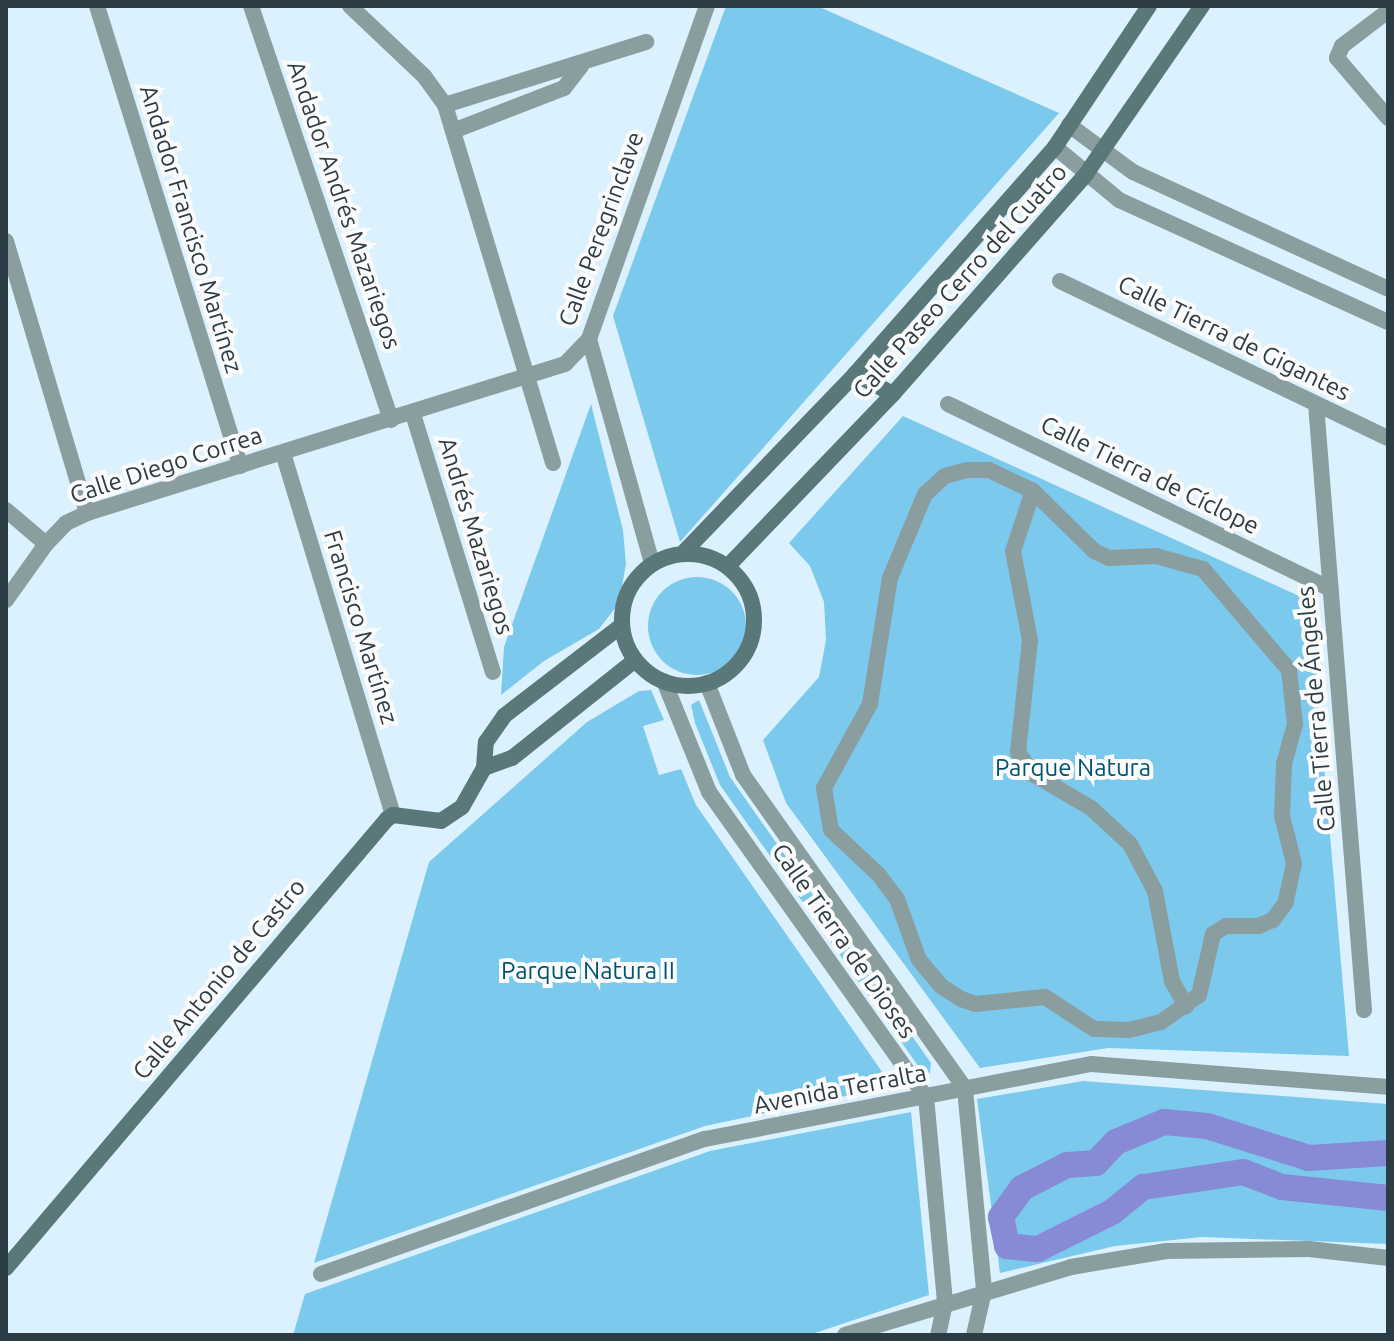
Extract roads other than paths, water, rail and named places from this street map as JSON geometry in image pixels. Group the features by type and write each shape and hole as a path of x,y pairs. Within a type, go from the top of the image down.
{"street":[{"name":"Andador Francisco Martínez","path":"97,6 240,466"},
{"name":"Andador Andrés Mazariegos","path":"251,6 391,420"},
{"path":"350,6 424,76 445,105 553,463"},
{"name":"Calle Peregrinclave","path":"283,453 528,380 565,364 589,339 707,6"},
{"name":"Calle Paseo Cerro del Cuatro","path":"683,553 855,374 1055,147 1149,6"},
{"name":"Calle Paseo Cerro del Cuatro","path":"728,566 893,394 1086,174 1202,6"},
{"path":"1388,11 1342,46 1337,58 1388,118"},
{"path":"445,105 551,68 581,66 646,42"},
{"path":"453,131 564,88 581,66"},
{"path":"1069,125 1133,172 1388,289"},
{"path":"1055,147 1119,200 1388,322"},
{"path":"6,241 87,513"},
{"name":"Calle Tierra de Gigantes","path":"1060,281 1388,438"},
{"path":"589,339 652,563"},
{"path":"855,374 893,394"},
{"name":"Calle Tierra de Cíclope","path":"948,404 1331,589"},
{"name":"Calle Tierra de Ángeles","path":"1316,404 1364,1010"},
{"name":"Andrés Mazariegos","path":"413,414 493,672"},
{"name":"Calle Diego Correa","path":"6,600 46,544 66,523 87,513 283,453"},
{"name":"Francisco Martínez","path":"283,453 393,815"},
{"path":"967,470 989,470 1033,491 1094,551 1109,558 1156,556 1203,569 1289,670 1295,724 1284,764 1282,816 1293,881 1273,920 1258,926 1226,926 1213,934 1207,945 1206,983 1186,1006 1161,1022 1128,1030 1094,1029 1045,997 975,1004 961,999 941,986 919,960 897,899 878,874 831,830 824,788 870,704 885,592 925,494 945,476 967,470"},
{"path":"1033,491 1013,551 1030,640 1018,752 1033,774 1091,808 1130,844 1155,891 1172,981 1186,1006"},
{"path":"6,510 46,544"},
{"path":"393,815 441,821 462,807 484,768 486,742 504,716 622,625 635,580 652,563 683,553 706,556 728,566 749,596 753,631 737,663 707,683 664,681 635,660 622,625"},
{"path":"484,768 512,758 635,660"},
{"name":"Calle Tierra de Dioses","path":"664,681 709,792 926,1097"},
{"name":"Calle Tierra de Dioses","path":"707,683 743,775 965,1089 984,1291 974,1335"},
{"name":"Calle Antonio de Castro","path":"6,1268 393,815"},
{"name":"Avenida Terralta","path":"321,1274 705,1139 1091,1064 1388,1087"},
{"path":"926,1097 945,1303 938,1335"},
{"path":"845,1335 1071,1267 1167,1251 1309,1249 1388,1258"}],"waterway":[{"path":"1388,1153 1309,1158 1207,1126 1164,1122 1116,1142 1096,1163 1067,1165 1022,1188 1001,1217 1007,1246 1038,1249 1112,1212 1143,1187 1243,1172 1282,1187 1388,1198"}],"park label":[{"name":"Parque Natura","path":"1073,768"},
{"name":"Parque Natura II","path":"588,971"}]}
